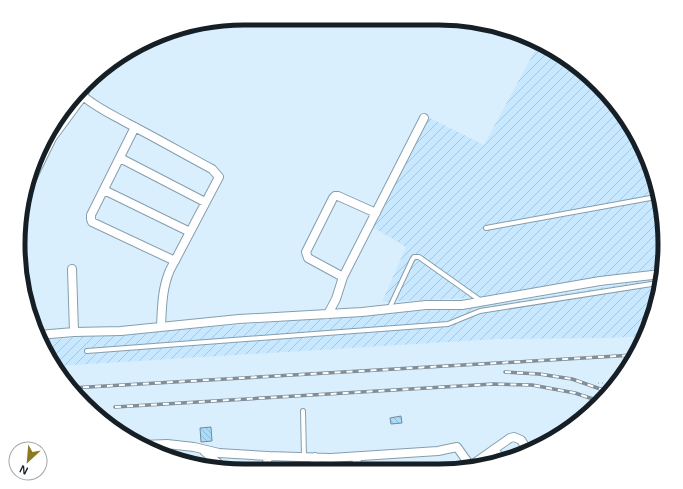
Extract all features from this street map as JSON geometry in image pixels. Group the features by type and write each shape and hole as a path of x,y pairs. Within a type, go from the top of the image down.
{"street":[{"path":"82,96 95,106 212,169 219,177 165,281 162,326"},
{"path":"54,136 80,99"},
{"path":"328,314 336,299 343,277 424,118"},
{"path":"135,127 91,215 91,219 92,222 175,261"},
{"path":"120,158 205,202"},
{"path":"104,190 190,232"},
{"path":"343,277 308,258 306,252 333,198 338,196 376,213"},
{"path":"72,269 74,332"},
{"path":"45,334 121,331 239,319 328,314 426,305 462,305 600,281 656,275"},
{"path":"478,460 510,438 514,437 521,440 525,446"},
{"path":"156,445 202,449 220,453 304,457 357,457 438,451 457,447 466,462"},
{"path":"202,449 218,462"},
{"path":"494,449 498,456"},
{"path":"267,464 268,456"},
{"path":"315,457 315,464"},
{"path":"356,464 357,457"}],"lane":[{"path":"486,228 653,198"},
{"path":"389,309 414,257 419,257 482,302"},
{"path":"87,351 448,324 480,311 654,285"},
{"path":"303,411 304,457"},
{"path":"169,445 170,450"}],"path":[{"path":"598,383 609,383"}],"shaded area":[{"path":"536,48 572,70 594,89 613,111 629,135 641,161 651,188 654,202 658,230 657,269 472,298 382,302 406,247 373,227 428,117 484,145"},
{"path":"655,279 651,301 637,336 497,339 62,366 47,340 486,306"}],"building":[{"path":"401,416 402,423 391,424 390,418"},
{"path":"211,427 212,441 201,442 200,428"}],"railway":[{"path":"78,388 628,355"},
{"path":"505,372 539,374 572,379 603,390"},
{"path":"115,407 493,384 532,385 575,393 594,399"}]}
